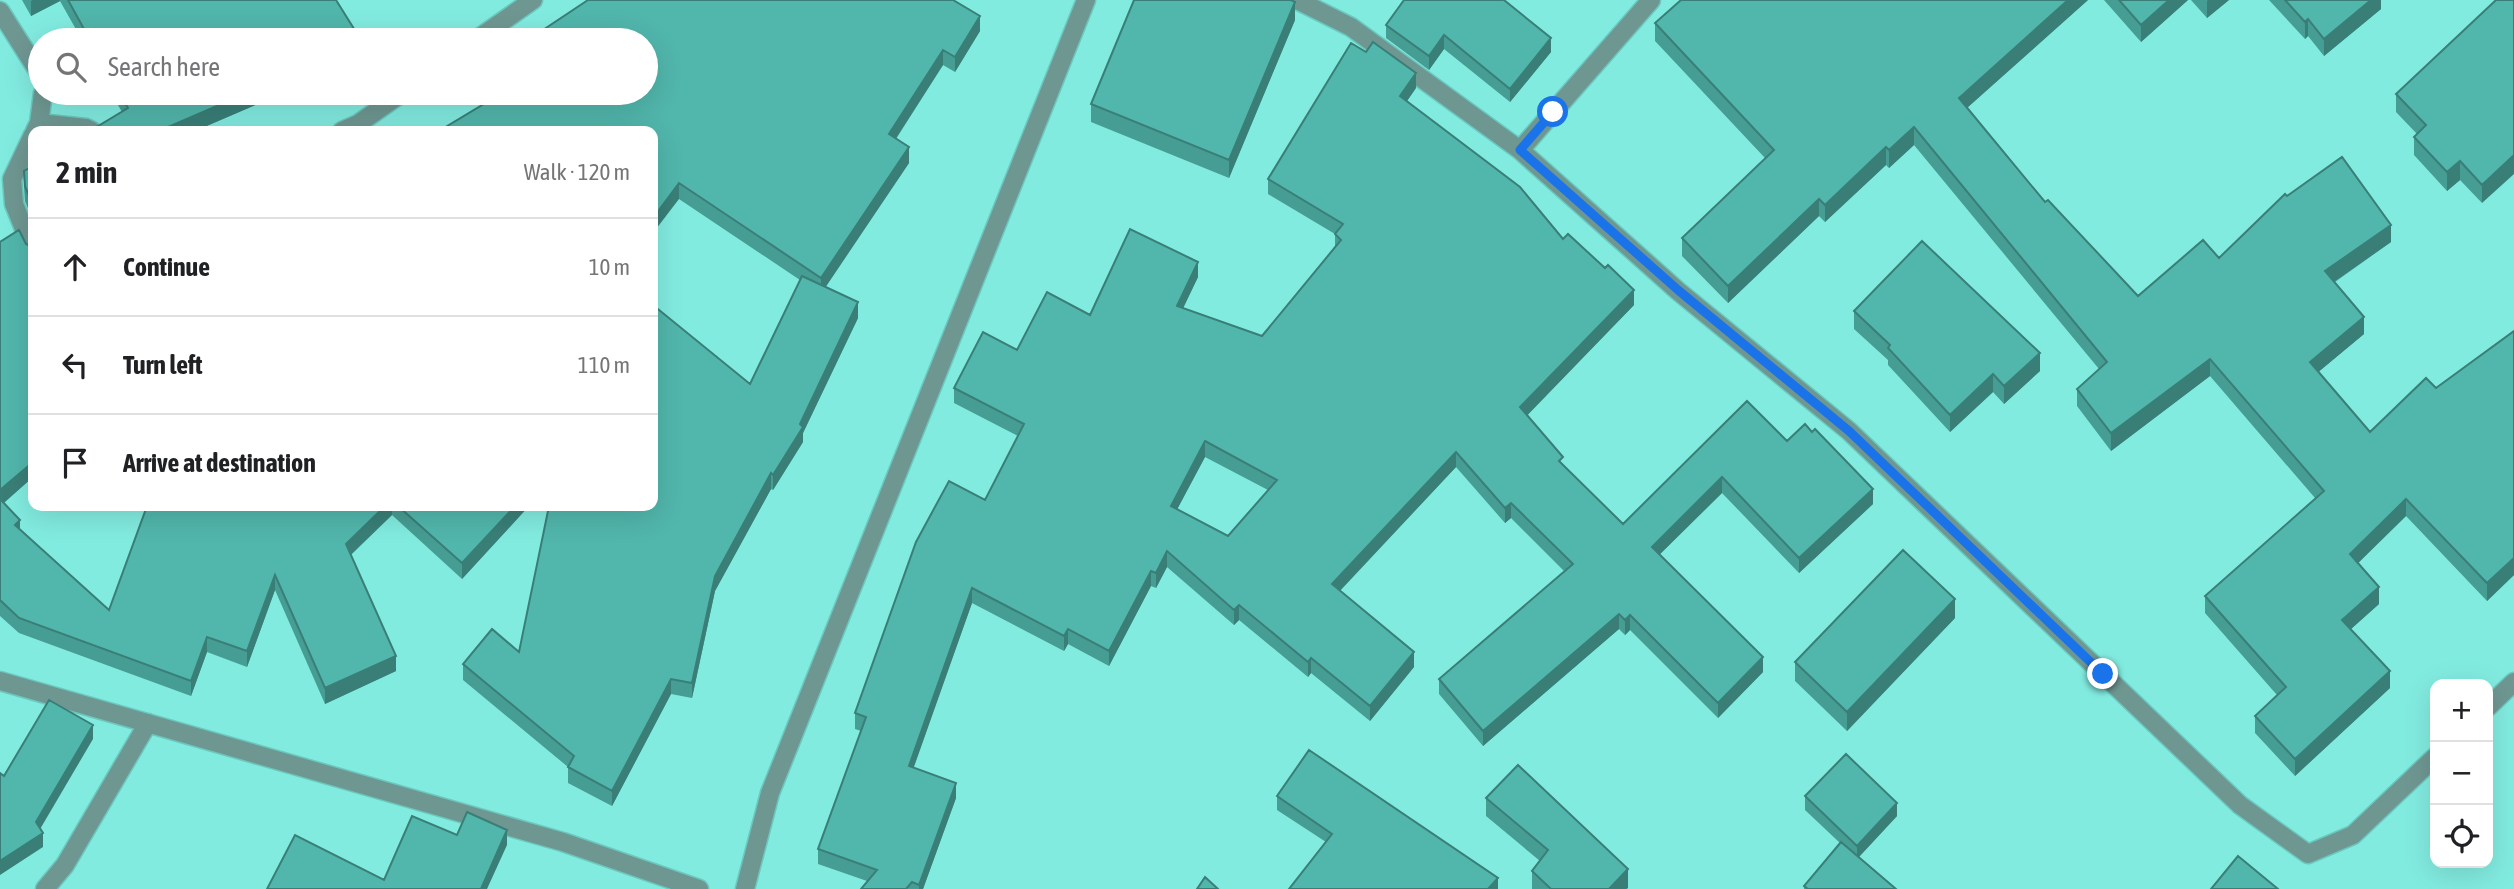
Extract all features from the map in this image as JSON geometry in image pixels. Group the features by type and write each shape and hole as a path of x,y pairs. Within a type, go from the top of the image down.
{"street":[{"path":"493,28 533,0"},
{"path":"745,889 770,793 1086,0"},
{"path":"1297,0 1351,27 1520,150 1678,290 1849,431 2240,805 2308,854 2353,835 2430,762"},
{"path":"1520,150 1651,0"},
{"path":"0,11 28,55"},
{"path":"37,126 41,105"},
{"path":"353,126 385,105"},
{"path":"28,146 12,178 15,204 28,238"},
{"path":"0,681 563,842 699,889"},
{"path":"2493,702 2514,682"},
{"path":"45,889 65,865 148,723"}],"building":[{"path":"68,0 336,0 354,28 83,28"},
{"path":"588,0 953,0 980,16 955,57 943,50 889,134 909,147 821,278 679,183 658,211 658,126 447,126 482,105 658,105 658,28 546,28"},
{"path":"1134,0 1295,2 1229,160 1091,104"},
{"path":"1404,0 1504,0 1551,38 1510,89 1444,35 1429,56 1386,25"},
{"path":"1681,0 2068,0 1959,98 2045,202 2048,200 2138,296 2203,240 2219,258 2285,194 2287,196 2342,157 2391,225 2325,271 2364,317 2310,362 2370,432 2426,378 2436,388 2514,331 2514,558 2487,583 2406,499 2350,554 2379,587 2342,620 2390,671 2295,759 2255,716 2286,687 2205,596 2324,491 2210,359 2111,433 2077,389 2107,362 1914,127 1889,150 1886,147 1825,205 1819,199 1728,286 1682,238 1774,150 1655,23"},
{"path":"2119,0 2169,0 2141,25"},
{"path":"2285,0 2371,0 2324,39 2308,19 2305,22"},
{"path":"2496,0 2514,0 2514,155 2482,185 2460,161 2447,172 2414,137 2426,125 2396,94"},
{"path":"1373,42 1416,73 1400,96 1520,187 1563,239 1568,234 1605,268 1608,265 1634,290 1520,407 1563,457 1559,461 1623,524 1747,401 1787,441 1805,424 1812,432 1815,429 1873,489 1799,558 1722,477 1652,547 1763,657 1718,703 1630,615 1625,620 1619,614 1483,731 1439,679 1573,564 1511,503 1505,508 1456,452 1332,584 1414,652 1370,706 1311,658 1308,662 1239,605 1234,610 1167,551 1156,573 1151,571 1109,651 1068,629 1064,636 972,588 909,766 956,783 919,885 912,882 906,889 861,889 877,870 818,849 866,717 855,713 916,542 949,481 985,500 1024,424 954,388 983,332 1017,350 1047,292 1090,315 1130,229 1198,262 1177,306 1262,336 1341,240 1335,234 1343,224 1268,179 1351,43 1366,52","holes":["1205,441 1277,480 1228,536 1171,506"]},
{"path":"126,105 219,105 171,126 98,126 128,108"},
{"path":"28,169 28,194 25,186 24,171"},
{"path":"19,230 28,245 28,466 0,490 0,242"},
{"path":"1922,241 2040,353 2004,386 1993,374 1950,415 1888,348 1890,345 1854,311"},
{"path":"802,276 858,302 800,424 803,427 773,475 771,473 715,576 692,683 671,679 612,791 568,767 574,756 463,664 492,629 519,652 548,511 658,511 658,309 750,384"},
{"path":"0,499 20,520 15,525 109,610 145,511 380,511 346,544 396,656 325,688 275,575 247,651 207,637 191,681 19,618 0,600"},
{"path":"404,511 510,511 462,563"},
{"path":"1903,550 1955,599 1847,712 1795,662"},
{"path":"49,700 93,725 36,822 43,833 0,861 0,773 4,776"},
{"path":"1309,750 1498,878 1488,889 1289,889 1332,834 1277,796"},
{"path":"1846,754 1897,803 1857,846 1805,796"},
{"path":"1518,765 1628,869 1609,889 1551,889 1532,871 1548,850 1486,798"},
{"path":"467,812 507,830 481,889 267,889 295,835 384,880 412,816 457,835"},
{"path":"1841,842 1896,889 1808,889 1804,886"},
{"path":"2238,856 2278,889 2211,889"},
{"path":"1205,877 1218,889 1197,889"}],"route":[{"path":"1553,112 1520,150 1678,290 1849,431 2103,674"}]}
